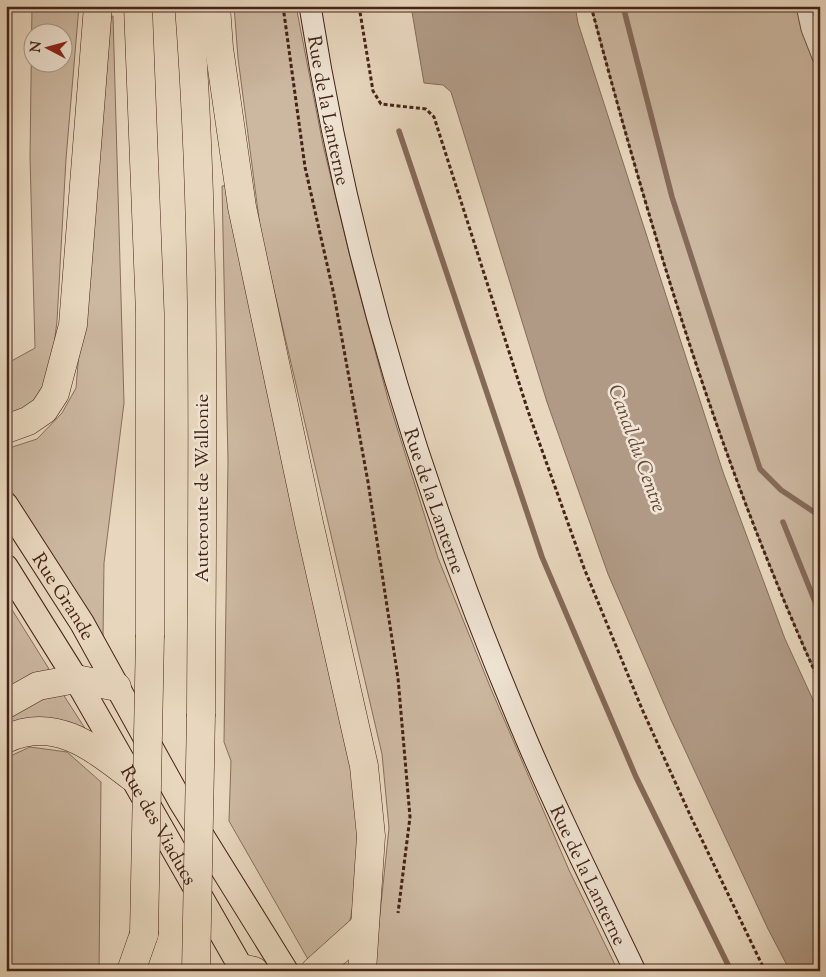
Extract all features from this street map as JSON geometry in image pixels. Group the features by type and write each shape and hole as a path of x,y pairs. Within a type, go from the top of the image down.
{"highway":[{"path":"6,429 28,421 44,410 55,393 73,326 98,6"},
{"path":"138,6 150,314 150,635 144,971"},
{"name":"Autoroute de Wallonie","path":"188,6 193,64 201,318 200,714 196,971"},
{"path":"216,6 219,48 242,207 309,523 364,766 371,836 362,971"},
{"path":"6,704 38,686 76,680 116,687"},
{"path":"6,739 17,734 41,731 64,735 87,743 132,777"},
{"path":"315,971 364,927"},
{"path":"131,971 144,934"}],"main road":[{"name":"Rue de la Lanterne","path":"310,6 323,82 364,263 403,406 439,517 522,732 635,971"},
{"name":"Rue Grande","path":"6,506 82,623 116,687"},
{"name":"Rue Grande","path":"6,567 76,680"},
{"name":"Rue des Viaducs","path":"76,680 246,970"},
{"name":"Rue des Viaducs","path":"116,687 181,802 286,971"}],"street":[{"path":"804,6 809,29 820,57"}],"path":[{"path":"283,6 305,167 334,296 365,462 398,678 410,818 398,913"},
{"path":"359,6 376,99 381,104 426,109 434,117 528,411 584,568 642,709 691,817 766,971"},
{"path":"591,6 627,141 672,293 755,529 820,683"}],"shaded area":[{"path":"32,6 79,6 66,159 57,321 50,378 35,400 15,414 6,416 6,364 35,348 30,157 31,72 72,72 72,22 32,22"},
{"path":"234,6 296,6 323,145 354,273 388,399 438,558 491,689 569,870 618,971 374,971 389,828 382,754 261,234 238,58"},
{"path":"591,6 820,6 820,683 784,601 751,518 691,349 664,264"},
{"path":"113,16 124,403 104,563 103,638 6,482 6,449 37,439 62,413 76,388 107,18"},
{"path":"228,185 349,741 359,811 354,902 347,933 309,961 229,821 231,761 224,742 228,461 222,186"},
{"path":"6,600 49,669 6,694"},
{"path":"59,688 88,733 6,729 6,712"},
{"path":"30,747 67,752 101,782 99,971 6,971 6,758"}],"water":[{"name":"Canal du Centre","path":"411,6 575,6 578,23 723,472 785,639 820,715 820,971 790,971 768,929 671,720 608,574 547,402 451,92 443,85 424,83"}],"waterway":[{"path":"623,6 672,197 760,469 781,490 820,516"},
{"path":"399,131 542,557 636,777 731,971"},
{"path":"783,522 820,614"}]}
